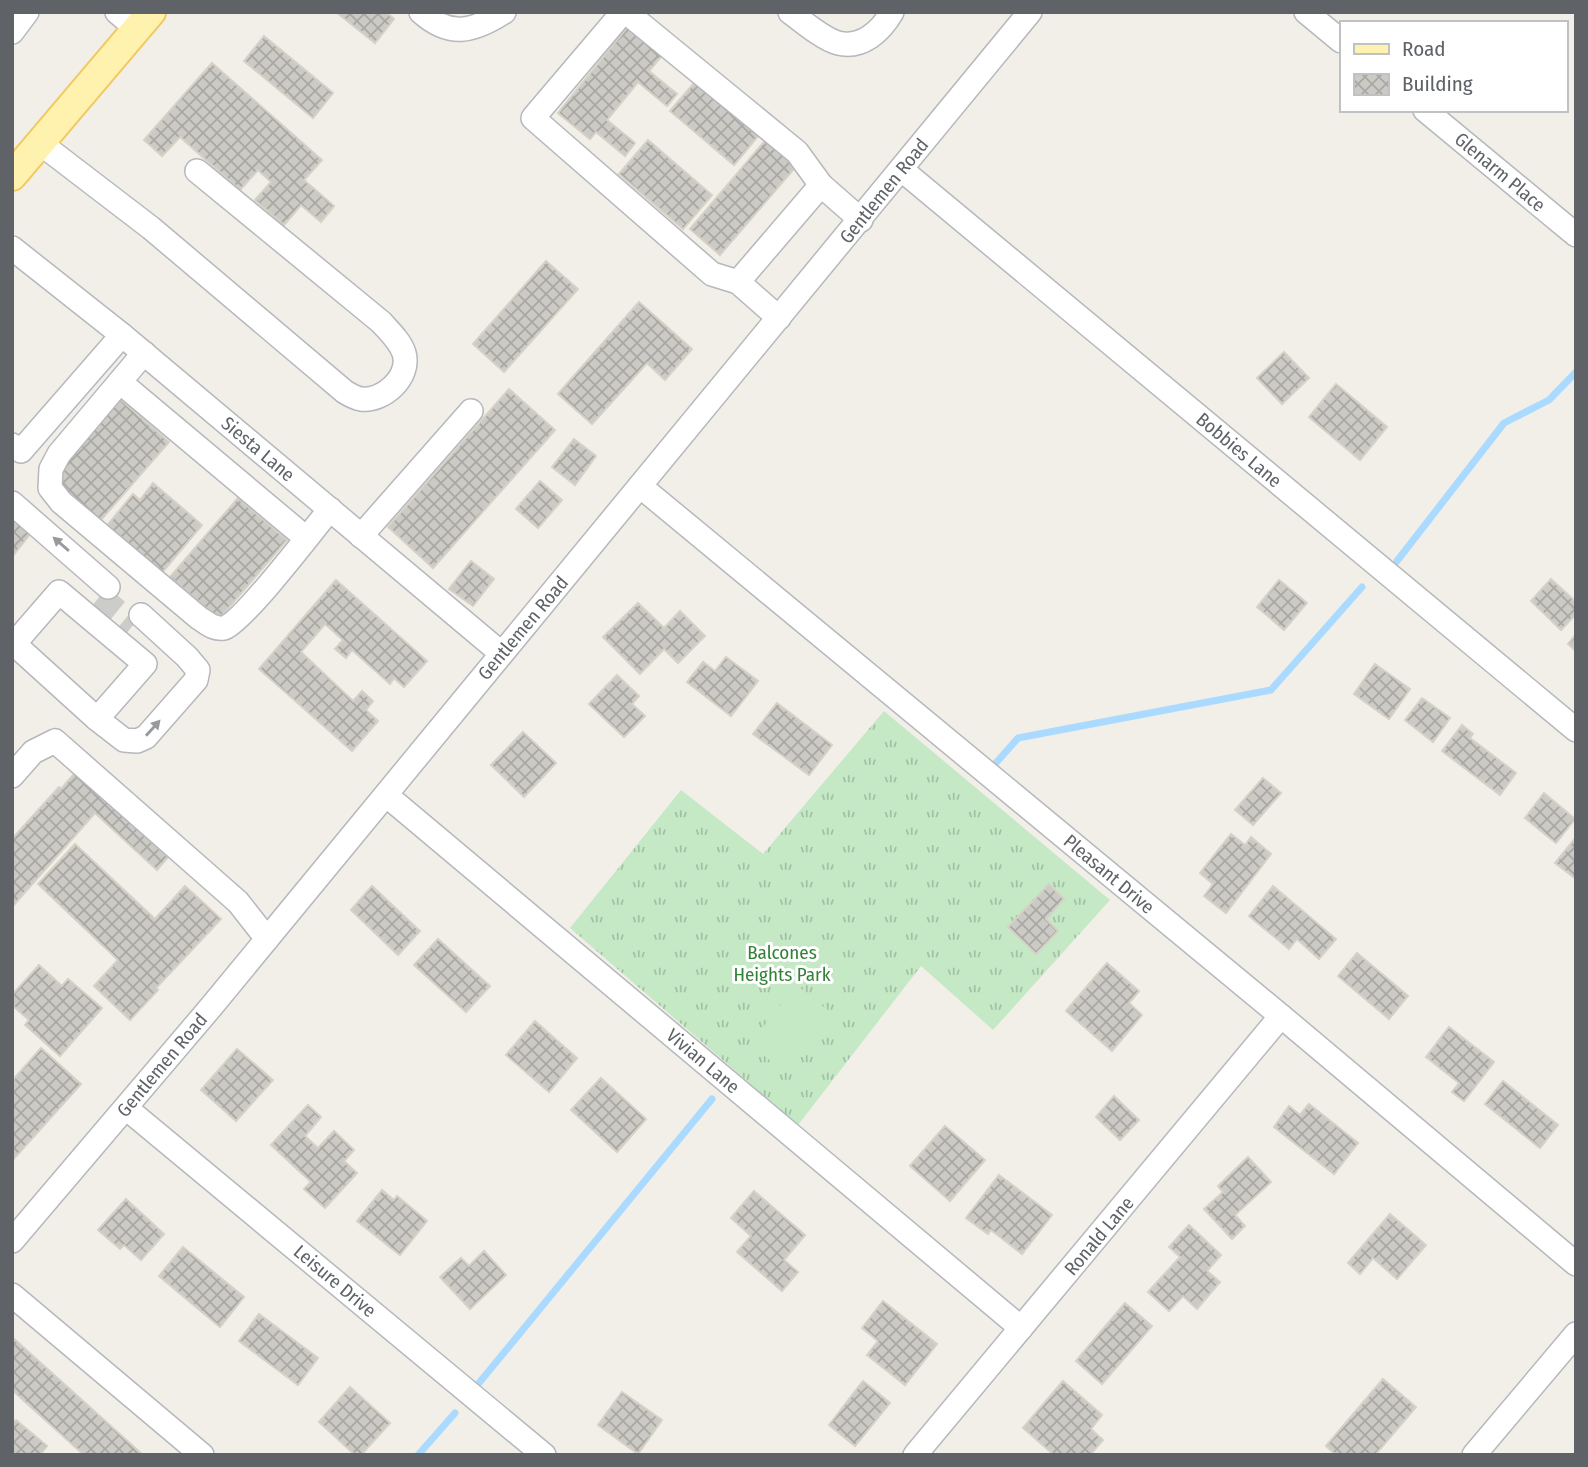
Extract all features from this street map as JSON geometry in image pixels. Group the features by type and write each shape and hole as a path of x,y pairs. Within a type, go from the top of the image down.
{"main road":[{"path":"12,176 135,18"}],"street":[{"path":"12,32 27,12"},
{"path":"421,12 432,22 453,31 474,27 504,12"},
{"path":"779,318 738,282 712,274 533,118 625,12 796,152 821,185 861,220"},
{"path":"790,12 837,43 856,43 882,30 892,12"},
{"name":"Gentlemen Road","path":"12,1241 267,939 1030,12"},
{"path":"1306,12 1340,40"},
{"name":"Glenarm Place","path":"1427,112 1576,234"},
{"path":"40,143 151,228 345,392 358,399 369,399 386,393 399,380 405,362 404,352 395,338 381,322 197,171"},
{"name":"Bobbies Lane","path":"902,170 1576,730"},
{"path":"738,282 821,185"},
{"name":"Siesta Lane","path":"12,248 144,353 501,653"},
{"path":"12,445 21,451 122,335"},
{"path":"144,353 59,454 51,469 52,494 82,520 199,618 220,628 234,623 330,509"},
{"path":"120,382 306,538"},
{"path":"361,536 471,411"},
{"name":"Pleasant Drive","path":"640,486 1281,1016 1576,1264"},
{"path":"12,503 101,585"},
{"path":"97,719 145,664 59,592 13,643 97,719 124,740 136,741 146,737 196,680 198,670 143,622"},
{"path":"12,776 33,752 55,741 239,902 267,939"},
{"name":"Vivian Lane","path":"386,795 1021,1328"},
{"name":"Ronald Lane","path":"915,1455 1281,1016"},
{"name":"Leisure Drive","path":"126,1108 544,1455"},
{"path":"12,1295 202,1455"},
{"path":"1474,1455 1576,1334"}],"green space":[{"name":"Balcones Heights Park","path":"884,711 1110,900 993,1030 921,966 798,1125 570,928 681,790 763,854"},
{"path":"797,985 829,1011 782,1070 749,1044"}],"building":[{"path":"336,12 386,12 394,19 375,43"},
{"path":"630,24 665,52 649,71 677,94 667,106 638,82 607,120 635,143 625,156 596,132 590,139 558,113"},
{"path":"264,36 333,93 313,118 244,61"},
{"path":"212,63 322,160 304,180 334,206 321,222 301,205 284,225 255,200 271,182 258,170 240,190 180,137 162,156 144,140"},
{"path":"701,75 764,129 734,165 670,111"},
{"path":"768,137 799,163 720,255 690,229"},
{"path":"648,140 712,195 683,229 619,174"},
{"path":"546,261 578,289 504,372 473,344"},
{"path":"639,302 692,349 665,380 647,363 592,424 558,394"},
{"path":"1284,352 1309,378 1282,404 1257,378"},
{"path":"1336,384 1387,427 1360,460 1309,417"},
{"path":"509,389 555,430 433,568 388,527"},
{"path":"120,399 169,442 100,521 51,477"},
{"path":"574,439 596,456 575,485 552,467"},
{"path":"540,481 562,500 538,528 516,509"},
{"path":"153,483 202,525 160,575 105,528 133,494 140,500"},
{"path":"238,498 287,540 219,619 170,577"},
{"path":"12,518 31,533 12,557"},
{"path":"471,561 494,579 473,606 449,589"},
{"path":"1551,579 1576,602 1576,614 1561,630 1531,601"},
{"path":"336,580 427,661 404,687 394,678 390,684 352,650 346,658 335,649 343,640 325,624 301,652 353,701 362,691 373,701 366,710 378,721 352,751 259,669"},
{"path":"1279,580 1307,603 1284,630 1257,607"},
{"path":"638,603 664,628 680,611 705,636 678,663 664,649 640,674 603,637"},
{"path":"1576,634 1576,651 1568,644"},
{"path":"726,657 758,681 731,716 687,682 703,662 715,671"},
{"path":"1375,664 1410,689 1389,719 1354,694"},
{"path":"617,675 639,696 632,704 645,716 624,737 589,704"},
{"path":"1422,698 1450,718 1433,742 1405,720"},
{"path":"777,703 832,745 809,775 753,734"},
{"path":"1462,725 1473,734 1470,738 1516,773 1500,795 1442,751"},
{"path":"523,732 556,763 524,797 491,765"},
{"path":"75,773 168,857 157,870 95,813 12,907 12,839"},
{"path":"1263,778 1281,793 1253,825 1235,810"},
{"path":"1544,793 1575,819 1556,843 1525,818"},
{"path":"1231,834 1245,845 1251,837 1271,854 1226,913 1204,896 1213,884 1200,873"},
{"path":"1576,837 1576,879 1555,863"},
{"path":"75,844 155,919 185,886 221,919 156,988 158,990 130,1020 94,986 118,960 38,884"},
{"path":"1049,884 1064,899 1046,919 1058,931 1036,954 1008,927"},
{"path":"372,886 420,931 398,955 351,910"},
{"path":"1273,886 1336,939 1319,959 1297,939 1289,949 1249,916"},
{"path":"438,939 490,986 466,1012 414,965"},
{"path":"1357,953 1408,996 1389,1019 1338,976"},
{"path":"1107,963 1139,991 1129,1003 1142,1015 1112,1051 1066,1011"},
{"path":"39,965 62,986 68,979 102,1008 60,1056 25,1025 29,1020 12,1005 12,995"},
{"path":"535,1021 577,1058 549,1092 506,1055"},
{"path":"1449,1027 1494,1062 1464,1101 1452,1092 1459,1083 1426,1057"},
{"path":"41,1048 81,1084 12,1161 12,1081"},
{"path":"237,1049 273,1080 236,1121 201,1090"},
{"path":"601,1078 646,1119 617,1152 571,1110"},
{"path":"1503,1081 1558,1125 1540,1148 1485,1104"},
{"path":"1114,1096 1139,1120 1120,1140 1096,1117"},
{"path":"1309,1104 1358,1143 1334,1174 1274,1127 1289,1106 1300,1115"},
{"path":"308,1105 321,1117 305,1136 318,1148 334,1131 354,1150 344,1161 357,1173 325,1208 304,1189 311,1182 271,1145"},
{"path":"945,1126 985,1160 950,1201 910,1166"},
{"path":"1248,1157 1271,1182 1235,1215 1245,1226 1232,1239 1204,1209 1223,1192 1218,1186"},
{"path":"999,1175 1052,1215 1022,1254 991,1230 988,1234 966,1218"},
{"path":"382,1190 394,1200 397,1196 427,1221 400,1255 357,1221"},
{"path":"754,1191 805,1235 784,1260 798,1272 782,1291 737,1252 751,1236 731,1218"},
{"path":"126,1199 164,1234 141,1260 124,1245 120,1249 98,1230"},
{"path":"1390,1214 1426,1245 1397,1279 1373,1258 1360,1274 1348,1263"},
{"path":"1189,1225 1221,1255 1207,1271 1220,1282 1197,1309 1183,1296 1169,1311 1148,1292 1180,1257 1169,1247"},
{"path":"183,1247 244,1297 220,1327 159,1276"},
{"path":"484,1251 506,1275 470,1309 440,1277 461,1258 469,1266"},
{"path":"883,1301 937,1344 905,1385 867,1355 878,1341 862,1328"},
{"path":"1125,1303 1152,1326 1102,1384 1076,1361"},
{"path":"259,1314 318,1358 298,1385 239,1341"},
{"path":"12,1337 143,1455 84,1455 12,1390"},
{"path":"1383,1379 1416,1407 1375,1455 1336,1455 1326,1446"},
{"path":"863,1381 890,1403 855,1446 829,1425"},
{"path":"1063,1381 1102,1415 1091,1429 1103,1440 1090,1455 1054,1455 1023,1428"},
{"path":"350,1387 390,1423 361,1455 355,1455 319,1422"},
{"path":"622,1392 662,1420 638,1454 598,1425"},
{"path":"16,1420 47,1446 40,1455 12,1455 12,1424"}],"waterway":[{"path":"1397,561 1504,423 1549,400 1576,372"},
{"path":"995,764 1018,738 1271,690 1362,587"},
{"path":"479,1383 712,1099"},
{"path":"418,1455 455,1413"}],"tunnel":[{"path":"100,596 134,624"}]}
